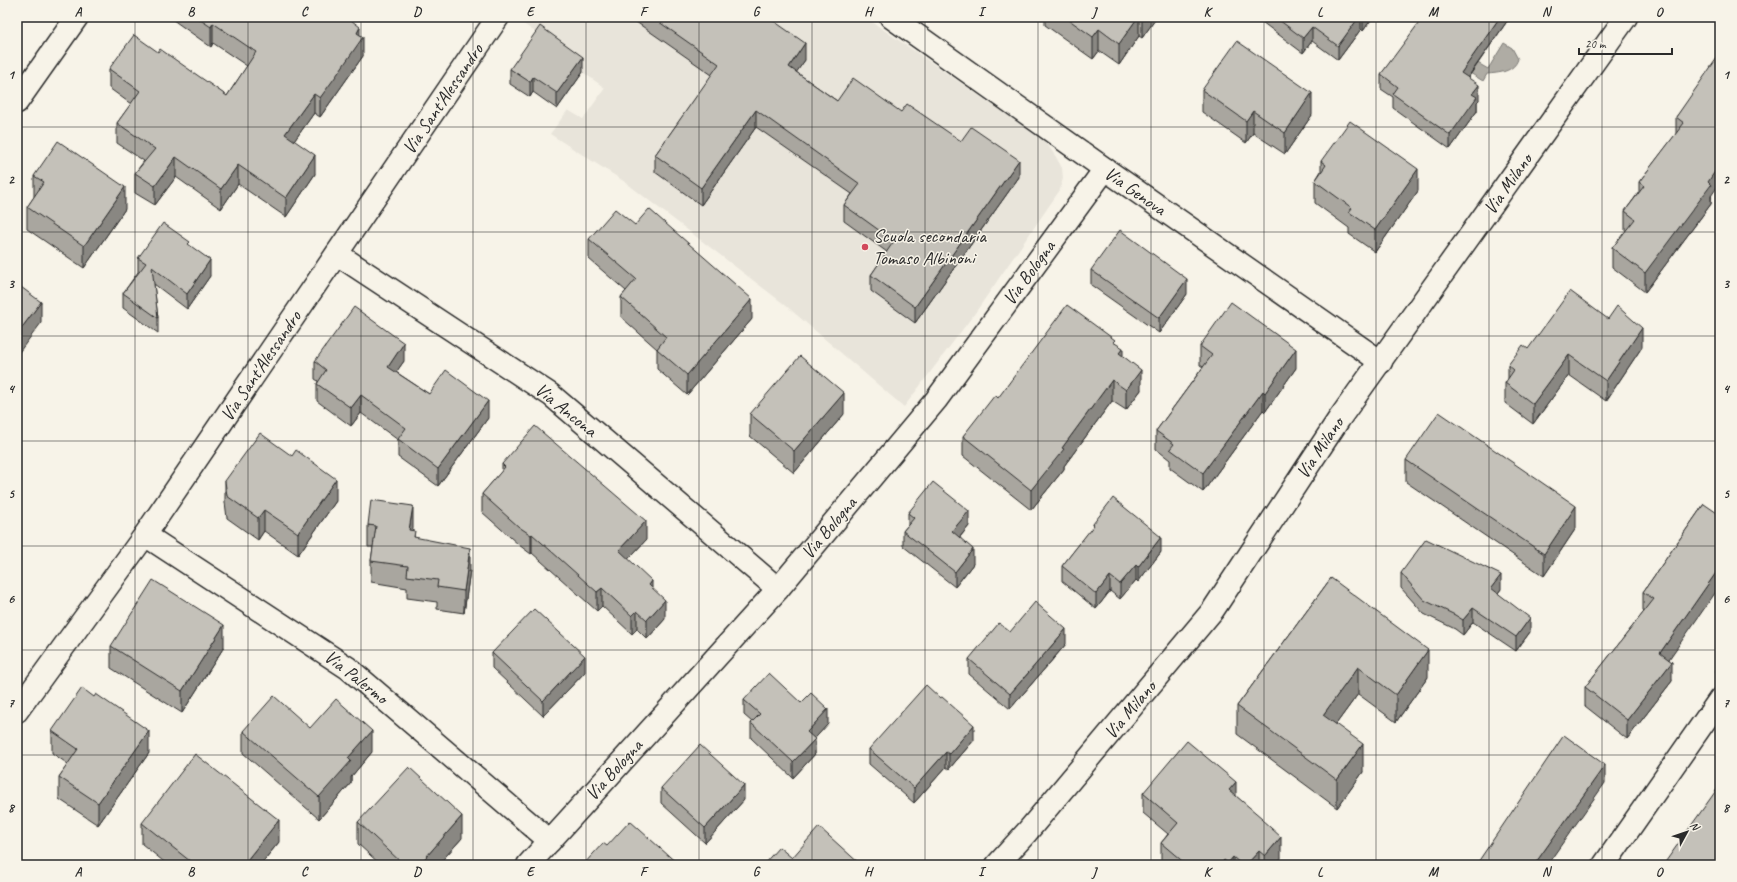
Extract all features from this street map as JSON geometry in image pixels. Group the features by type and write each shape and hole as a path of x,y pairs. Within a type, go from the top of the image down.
{"street":[{"path":"17,102 77,17"},
{"name":"Via Sant'Alessandro","path":"17,712 145,535 498,17"},
{"name":"Via Genova","path":"891,17 1381,362"},
{"name":"Via Milano","path":"997,865 1027,832 1213,610 1339,419 1626,17"},
{"name":"Via Bologna","path":"528,865 778,589 936,400 1105,169"},
{"name":"Via Ancona","path":"337,254 551,395 778,589"},
{"name":"Via Palermo","path":"145,535 348,668 550,841"},
{"path":"1604,865 1720,699"}],"shaded area":[{"name":"Scuola secondaria Tomaso Albinoni","path":"520,17 865,17 1045,141 1062,168 1063,178 1060,190 975,313 904,407 784,304 625,182 550,134 568,110 583,119 605,88 542,43 545,39 518,20"},
{"path":"1504,43 1512,48 1518,59 1513,67 1506,71 1487,74 1483,81 1470,73 1476,62 1488,69"}],"building":[{"path":"196,17 347,17 360,27 357,33 363,37 336,76 320,98 314,94 285,134 315,155 286,198 238,165 221,189 176,157 155,186 135,173 155,149 117,123 140,91 109,69 134,35 158,52 160,49 227,96 256,52 213,23 211,27"},
{"path":"652,17 768,17 805,43 789,67 837,101 853,78 901,112 907,104 961,141 971,127 1019,160 915,307 871,275 894,241 844,205 860,184 756,110 701,188 655,155 719,64"},
{"path":"1065,17 1138,17 1119,44 1099,29 1093,37"},
{"path":"1275,17 1359,17 1338,46 1312,27 1303,38"},
{"path":"1428,17 1500,17 1461,73 1479,85 1472,94 1477,97 1450,135 1393,94 1398,87 1381,74 1421,20 1425,22"},
{"path":"540,26 583,57 557,93 533,77 530,82 510,69"},
{"path":"1237,41 1312,93 1285,133 1253,111 1246,121 1202,90"},
{"path":"1717,58 1720,60 1720,164 1708,182 1711,185 1645,273 1612,248 1635,219 1625,211 1644,186 1639,182 1684,123 1676,117"},
{"path":"1350,121 1418,169 1375,230 1349,212 1352,208 1315,181 1326,165 1321,161"},
{"path":"58,141 125,187 84,246 27,207 44,182 34,176"},
{"path":"615,209 635,225 649,209 752,299 687,375 657,349 666,337 621,297 636,279 589,239"},
{"path":"163,223 190,242 188,244 210,260 187,294 152,267 158,318 123,293 146,263 138,258"},
{"path":"1120,230 1187,279 1159,318 1091,270"},
{"path":"17,284 41,302 17,334"},
{"path":"1570,291 1608,319 1617,306 1642,328 1606,381 1569,355 1533,404 1505,383 1514,370 1508,365 1523,345 1528,349"},
{"path":"1231,302 1296,349 1265,393 1263,391 1203,473 1170,449 1174,444 1156,431 1212,355 1200,346"},
{"path":"1067,305 1115,340 1113,342 1123,348 1119,353 1141,370 1126,390 1112,380 1062,448 1064,449 1031,490 963,436 995,395 998,398"},
{"path":"354,307 404,343 388,367 429,394 446,370 488,401 438,469 398,439 406,428 361,395 351,408 317,384 326,370 315,361"},
{"path":"800,356 844,393 794,451 750,414"},
{"path":"1439,412 1576,506 1544,554 1406,460"},
{"path":"535,426 646,521 619,550 652,581 649,585 665,600 647,620 637,611 632,616 602,588 597,592 532,534 531,535 519,527 482,494 505,467 502,464"},
{"path":"260,433 292,456 296,450 336,479 298,533 264,510 258,518 227,496 225,481"},
{"path":"933,482 969,511 952,531 973,549 955,572 903,531 914,518 908,513"},
{"path":"1113,498 1161,537 1138,567 1136,565 1120,584 1110,576 1096,594 1062,566"},
{"path":"371,500 413,506 409,530 415,531 414,537 470,548 464,591 437,587 438,580 407,576 408,566 371,561 376,526 368,525"},
{"path":"1704,504 1720,515 1720,567 1660,653 1672,662 1627,720 1585,687 1654,599 1643,592"},
{"path":"1426,539 1501,575 1491,588 1530,618 1516,637 1473,608 1463,620 1424,600 1401,573"},
{"path":"1331,578 1428,650 1396,695 1358,667 1323,715 1363,744 1337,780 1237,706"},
{"path":"153,580 224,625 182,691 111,646"},
{"path":"1035,602 1066,629 1010,694 969,659 999,623 1010,632"},
{"path":"534,609 585,656 543,701 492,653"},
{"path":"769,673 801,703 811,693 828,709 807,732 815,739 793,762 751,723 760,714 744,700"},
{"path":"926,685 974,725 949,754 946,752 914,788 869,749"},
{"path":"82,688 94,697 96,694 149,731 98,803 59,777 78,749 52,731"},
{"path":"274,696 310,728 336,699 372,731 348,758 351,761 319,797 243,731"},
{"path":"1564,735 1605,765 1534,865 1476,865"},
{"path":"1187,741 1236,782 1229,790 1262,818 1261,819 1281,837 1265,856 1259,851 1246,865 1242,865 1233,857 1228,863 1224,860 1220,865 1187,865 1161,843 1178,823 1143,793"},
{"path":"700,745 744,785 705,828 661,788"},
{"path":"195,754 279,820 243,865 195,865 142,823"},
{"path":"409,767 462,816 419,865 404,865 358,822"},
{"path":"1720,785 1720,865 1673,865 1666,861"},
{"path":"630,821 679,865 583,865 603,843 607,846"},
{"path":"819,827 861,865 763,865 779,847 792,858"}],"place":[{"name":"Scuola secondaria Tomaso Albinoni","path":"865,247"}]}
